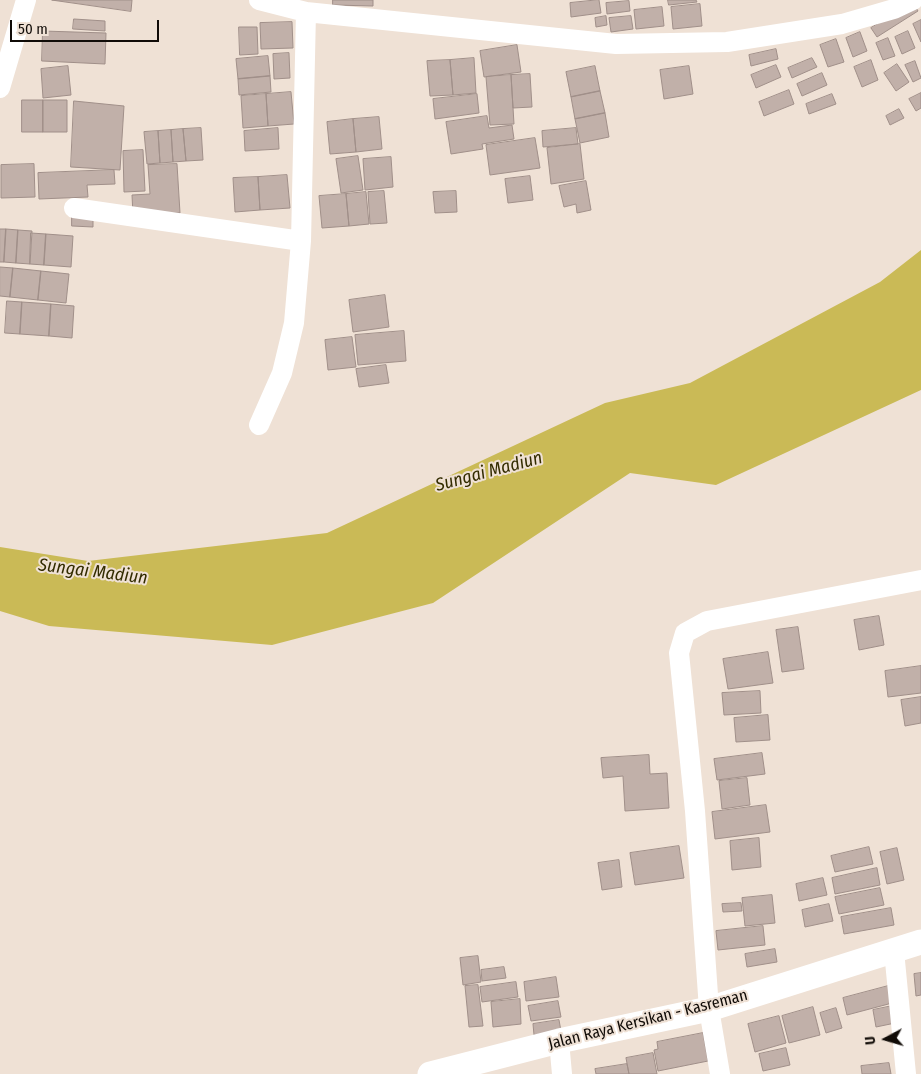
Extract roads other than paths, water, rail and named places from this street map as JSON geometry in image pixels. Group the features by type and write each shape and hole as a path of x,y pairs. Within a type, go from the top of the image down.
{"street":[{"path":"0,88 26,0"},
{"path":"258,0 306,12 616,44 727,42 842,24 894,9 913,0"},
{"path":"259,425 282,373 294,323 301,241 306,12"},
{"path":"74,208 301,241"},
{"path":"720,1074 709,1009 695,811 680,653 685,633 706,621 921,580"},
{"name":"Jalan Raya Kersikan - Kasreman","path":"430,1074 559,1041 709,1009 921,942"},
{"path":"894,951 906,1074"},
{"path":"559,1041 562,1074"}],"water":[{"name":"Sungai Madiun","path":"921,250 921,390 716,485 630,473 433,603 272,645 49,626 0,611 0,547 88,561 327,533 605,403 690,383 880,282"}]}
